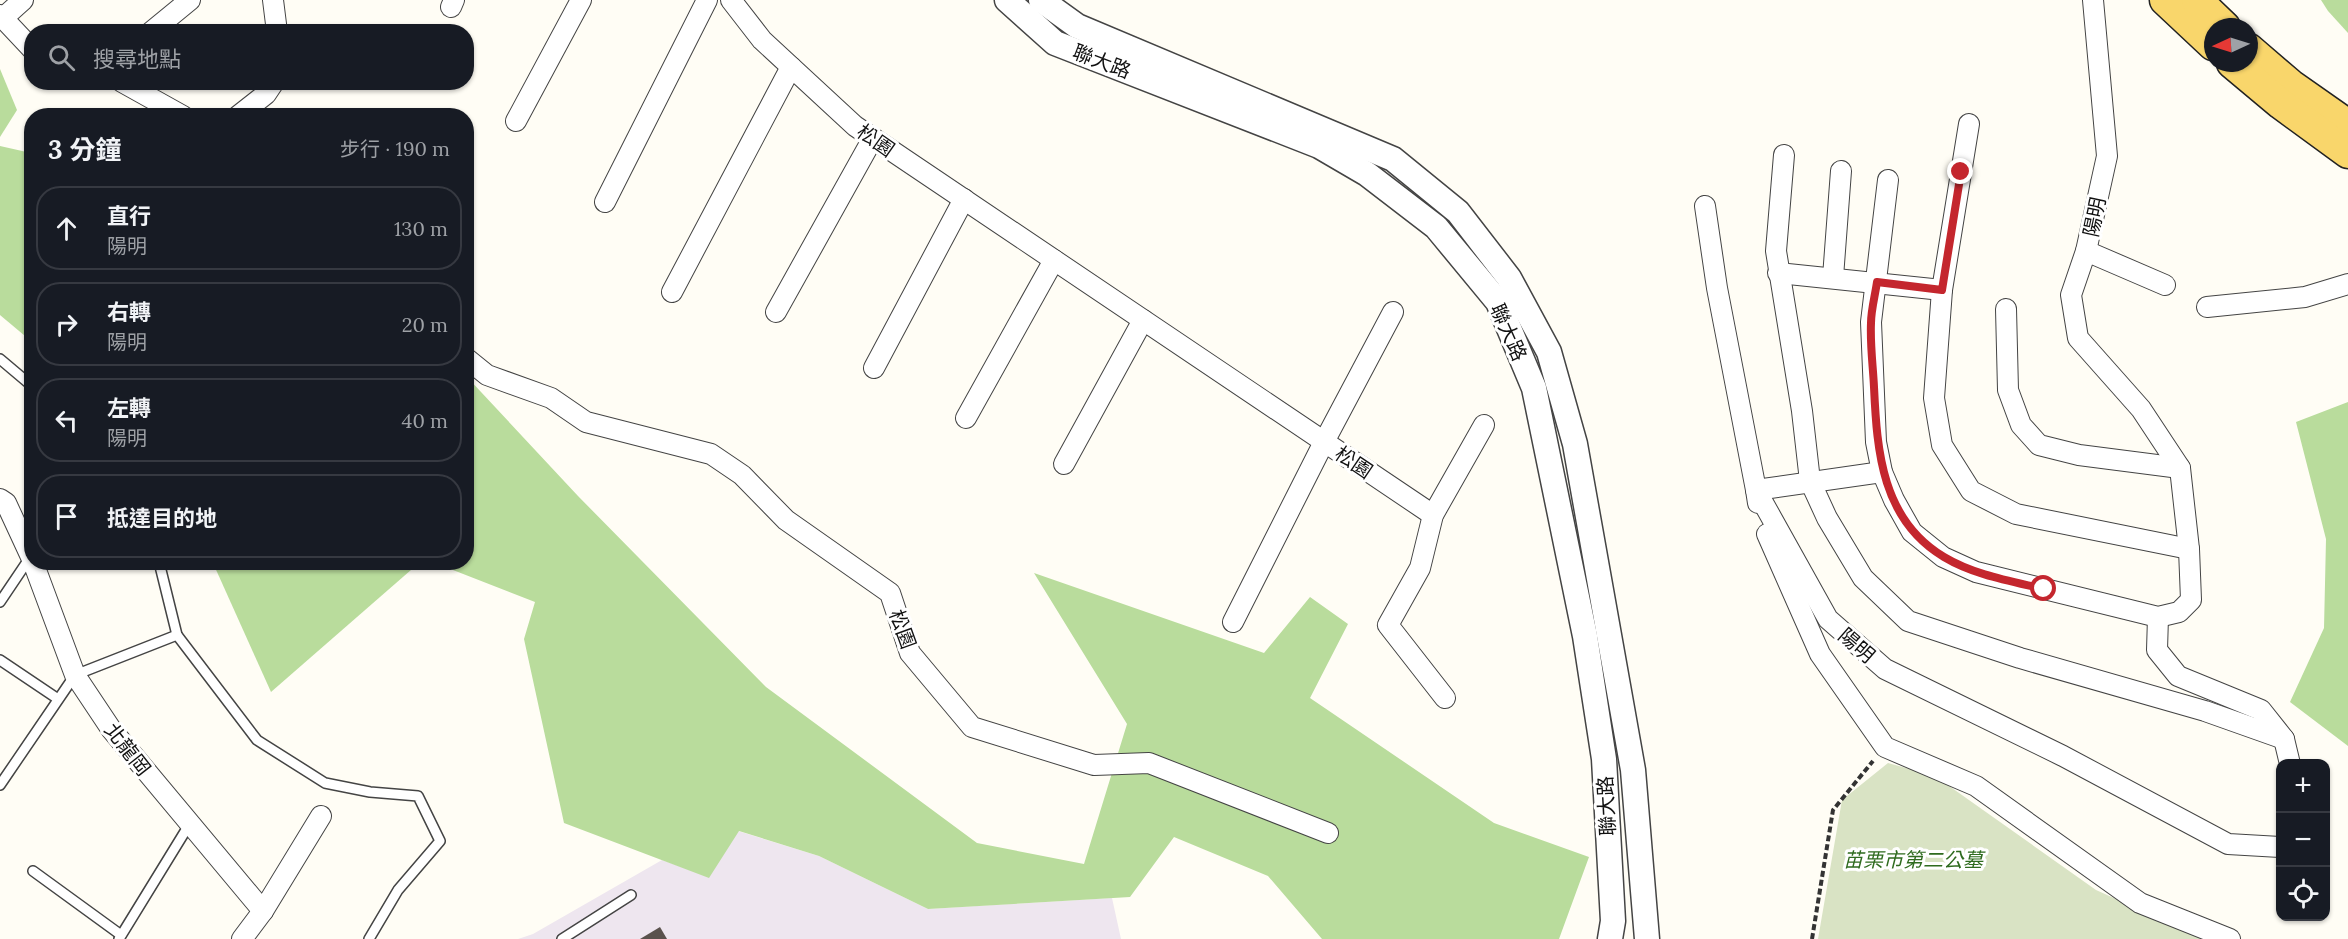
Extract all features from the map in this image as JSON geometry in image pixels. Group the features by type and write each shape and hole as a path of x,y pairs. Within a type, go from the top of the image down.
{"main road":[{"path":"2165,0 2204,37"},
{"path":"2197,0 2216,18"},
{"path":"2258,57 2291,85 2348,125"},
{"path":"2243,72 2281,104 2348,153"}],"street":[{"path":"23,0 1,17 24,41"},
{"path":"161,24 190,0"},
{"path":"273,0 276,24"},
{"path":"516,121 581,0"},
{"path":"605,202 707,0"},
{"name":"松園","path":"731,0 762,40 855,126 1433,515"},
{"name":"聯大路","path":"1006,0 1055,43 1319,146 1367,174 1436,227 1498,302 1534,388 1633,770 1647,939"},
{"name":"聯大路","path":"1041,0 1077,26 1393,159 1458,212 1509,278 1549,352 1575,444 1596,633 1612,921 1610,939"},
{"name":"陽明","path":"2093,0 2107,156 2086,251 2071,295 2078,338 2141,409 2180,468 2189,549 2191,600 2179,612 2158,617"},
{"path":"672,292 791,67"},
{"path":"136,90 169,108"},
{"path":"248,108 269,90"},
{"path":"1969,124 1942,290 1934,398 1942,444 1971,491 2016,514 2189,549"},
{"path":"776,312 873,138"},
{"path":"1784,155 1776,250 1802,411 1810,481 1827,518 1863,578 1908,621 2020,658 2205,711 2284,739"},
{"path":"1833,277 1841,171"},
{"path":"1888,180 1871,322 1876,442 1882,472 1912,532 1943,557 1976,572 2158,617 2157,650 2178,676 2261,710 2284,739 2289,759"},
{"path":"874,368 964,199"},
{"name":"陽明","path":"1705,206 1717,288 1756,490 1828,620 1884,669 2063,756 2228,844 2276,847"},
{"path":"2086,251 2165,285"},
{"path":"966,418 1054,261"},
{"path":"1778,273 1942,290"},
{"path":"2207,307 2305,297 2348,284"},
{"path":"2006,309 2008,390 2021,425 2038,445 2079,455 2180,468"},
{"path":"1233,622 1393,312"},
{"path":"1064,464 1143,320"},
{"name":"松園","path":"474,364 487,375 551,398 586,422 633,436 711,454 742,475 786,520 890,593 910,653 972,727 1094,765 1149,763 1328,833"},
{"path":"1445,698 1388,625 1420,568 1433,515 1484,425"},
{"path":"1882,472 1756,490 1761,521 1820,654 1885,747 1976,786 2140,903 2230,939"},
{"name":"北龍岡","path":"0,499 6,504 24,542"},
{"name":"北龍岡","path":"36,570 75,675 111,729 263,911"},
{"path":"242,939 263,911 321,816"}],"lane":[{"path":"0,359 24,379"},
{"path":"0,602 24,570"},
{"path":"161,570 177,635 257,740 325,783 370,792 418,796 440,841 398,890 369,939"},
{"path":"0,785 75,675 177,635"},
{"path":"0,660 58,699"},
{"path":"33,871 120,937 189,825"},
{"path":"562,939 631,895"}],"path":[{"path":"1812,939 1833,810 1885,747"}],"shaded area":[{"path":"738,831 819,856 928,909 1112,898 1121,939 518,939 533,934 662,860 709,877"}],"green space":[{"path":"2321,0 2348,0 2348,33 2328,11"},
{"path":"0,69 17,110 0,137"},
{"path":"0,146 24,151 24,335 0,315"},
{"path":"474,385 578,496 766,687 977,843 1084,864 1127,724 1034,573 1264,653 1310,597 1348,624 1310,698 1494,823 1589,857 1559,939 1322,939 1268,876 1174,837 1130,897 928,909 819,856 739,831 709,878 564,823 524,639 535,602 453,570 474,570"},
{"path":"2348,402 2348,746 2290,702 2324,628 2326,539 2296,422"},
{"path":"216,570 411,570 271,692"},
{"name":"苗栗市第二公墓","path":"1888,763 1935,776 2096,890 2205,939 1818,939 1842,800"}],"building":[{"path":"660,927 667,939 640,939"}],"route":[{"path":"1961,172 1942,290 1877,282 1871,322 1876,442 1882,472 1912,532 1943,557 1976,572 2044,589"}]}
